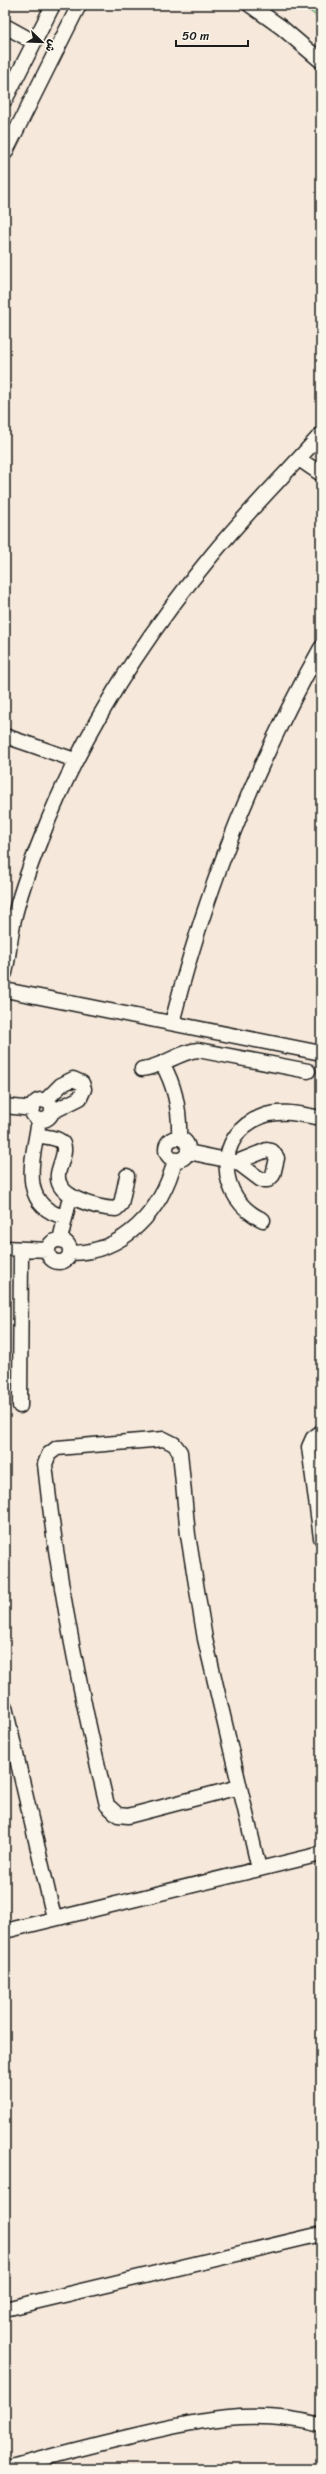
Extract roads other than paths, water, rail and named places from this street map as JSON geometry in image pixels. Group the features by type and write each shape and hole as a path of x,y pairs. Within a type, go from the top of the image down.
{"street":[{"path":"5,100 53,5"},
{"path":"250,5 281,27 321,61"},
{"path":"5,154 79,7"},
{"path":"5,26 34,42"},
{"path":"5,973 14,919 47,822 75,760 125,674 174,603 236,526 321,434"},
{"path":"299,459 321,474"},
{"path":"172,1023 193,943 234,827 266,752 321,648"},
{"path":"5,736 75,760"},
{"path":"5,990 321,1053"},
{"path":"142,1069 163,1065 186,1052 204,1050 308,1071"},
{"path":"163,1065 176,1095 179,1116 179,1138"},
{"path":"5,1106 49,1118 49,1106"},
{"path":"263,1220 248,1212 232,1193 227,1177 232,1161 232,1144 241,1130 262,1116 287,1113 321,1118"},
{"path":"36,1114 37,1135 31,1176 33,1189 39,1200 48,1210 66,1217"},
{"path":"37,1135 59,1140 63,1144 64,1149 58,1179 62,1189 70,1197 116,1209 120,1206 127,1176"},
{"path":"179,1138 186,1143 188,1152 184,1158 175,1160 167,1154 166,1148 169,1141 179,1138"},
{"path":"188,1152 232,1161"},
{"path":"60,1240 51,1244 48,1250 50,1257 56,1261 63,1261 70,1253 89,1252 108,1246 135,1228 158,1202 168,1182 175,1160"},
{"path":"60,1240 70,1197"},
{"path":"60,1240 69,1246 70,1253"},
{"path":"5,1248 48,1250"},
{"path":"20,1406 21,1249"},
{"path":"321,1432 310,1442 311,1465 321,1538"},
{"path":"311,1465 314,1447 321,1438"},
{"path":"239,1788 138,1813 116,1807 104,1788 66,1613 45,1464 49,1454 56,1448 164,1439 174,1444 180,1452 180,1470 199,1608 259,1870"},
{"path":"5,1707 54,1918"},
{"path":"5,1931 321,1854"},
{"path":"5,2308 321,2234"},
{"path":"5,2469 112,2441 214,2418 274,2417 321,2425"}]}
